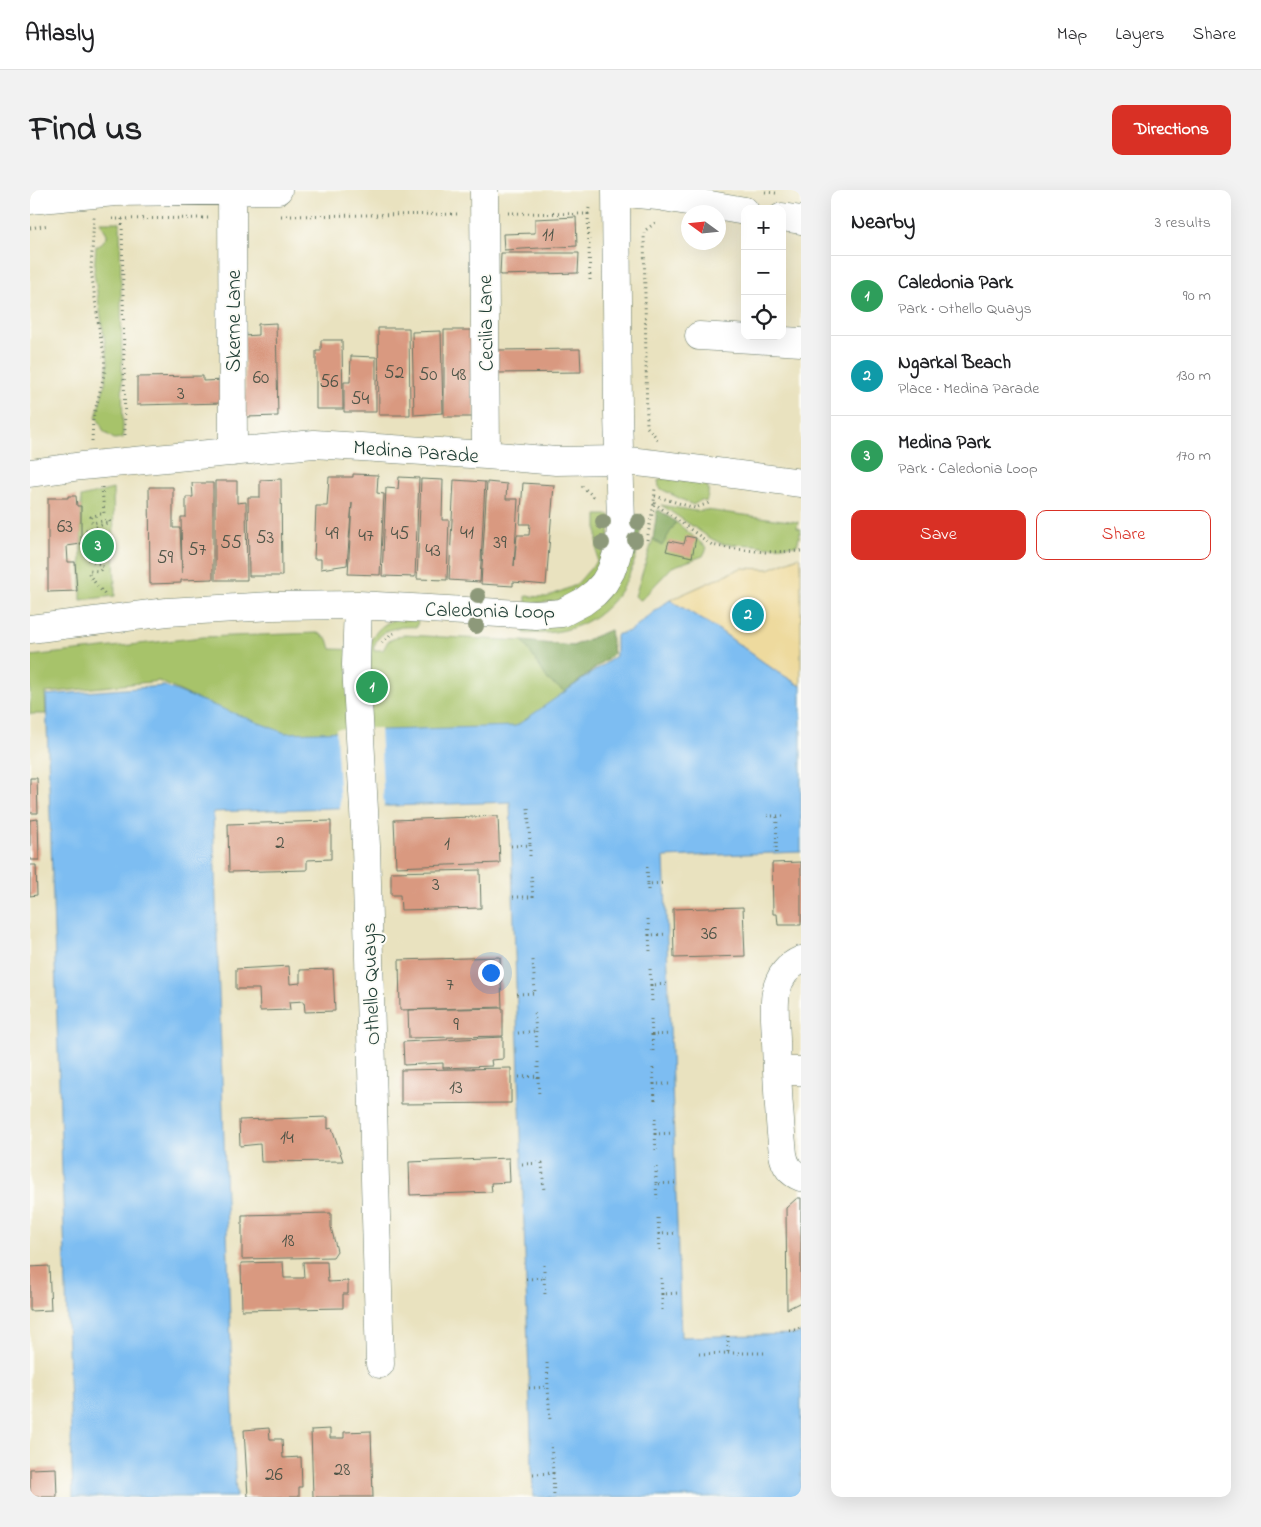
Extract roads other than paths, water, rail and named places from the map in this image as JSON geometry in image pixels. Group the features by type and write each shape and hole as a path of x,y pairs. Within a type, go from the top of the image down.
{"street":[{"path":"30,200 116,192 278,190"},
{"name":"Cecilia Lane","path":"484,190 486,455"},
{"path":"751,205 752,190"},
{"name":"Skerne Lane","path":"232,191 233,452"},
{"path":"616,191 741,210"},
{"name":"Caledonia Loop","path":"30,629 167,612 272,606 358,605 536,615 556,614 572,609 595,593 604,583 616,557 622,523 619,460 616,191"},
{"path":"786,218 801,220"},
{"path":"698,336 741,338"},
{"path":"776,340 801,342"},
{"name":"Medina Parade","path":"30,473 82,466 314,444 556,461 619,460 801,483"},
{"name":"Othello Quays","path":"358,605 356,665 366,846 380,1364"},
{"path":"801,960 786,970 780,979 776,993 789,1071 778,1099 784,1163 801,1178"}],"water":[{"path":"670,600 719,630 773,669 801,686 801,852 664,857 681,1337 797,1334 801,1332 801,1497 533,1497 510,802 213,812 236,1497 73,1497 46,695 164,686 285,733 516,726 616,656 616,635 630,631"}],"place":[{"name":"Medina Park","path":"98,546"},
{"name":"Ngarkal Beach","path":"748,615"},
{"name":"Caledonia Park","path":"372,687"}]}
